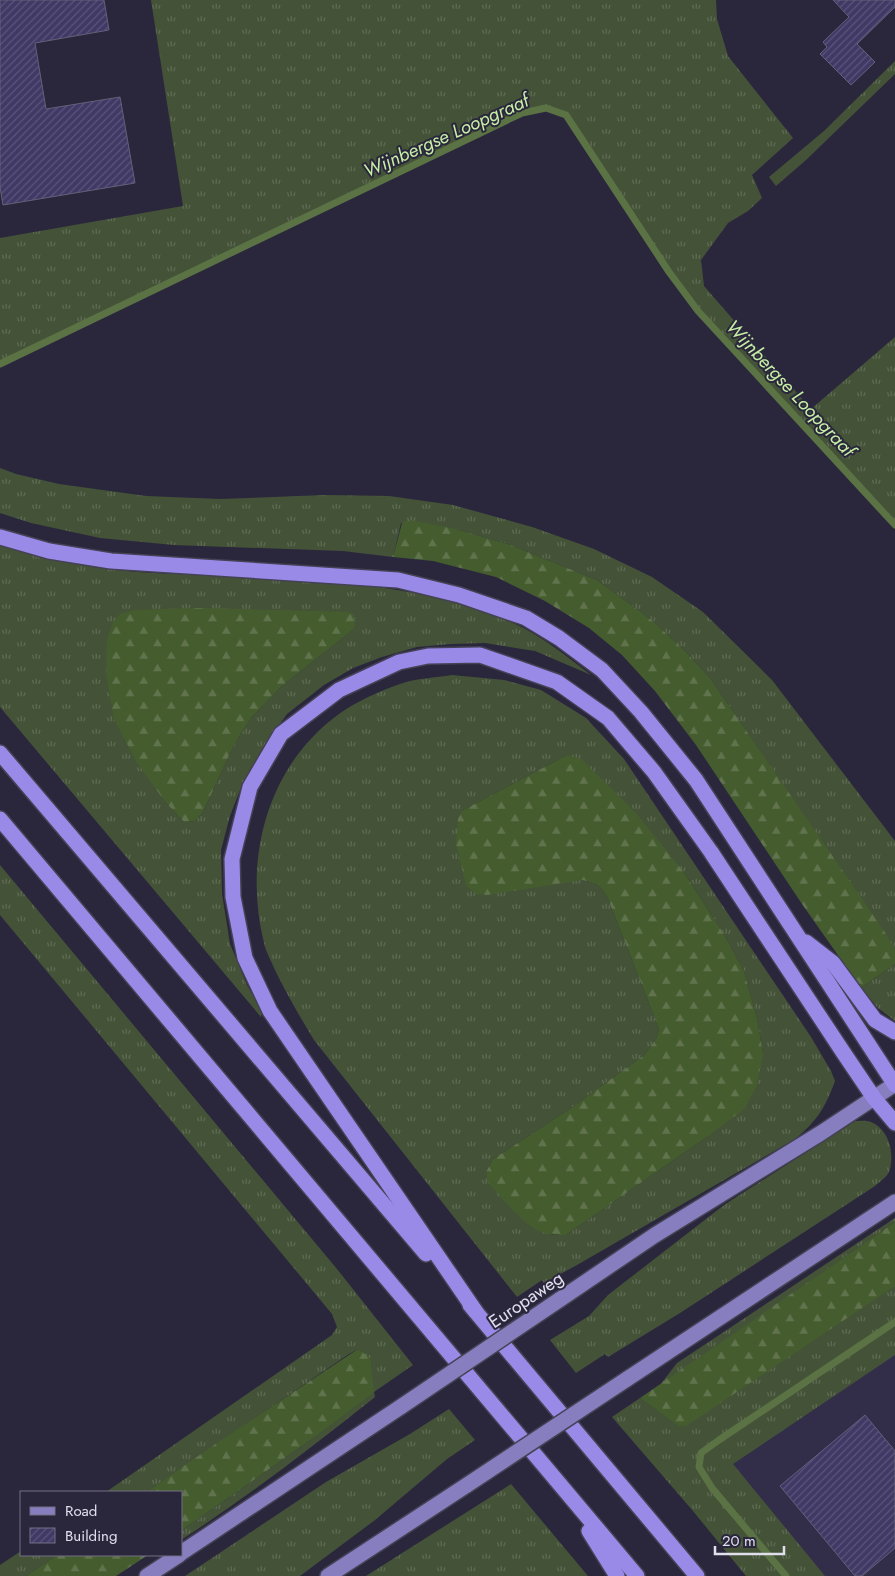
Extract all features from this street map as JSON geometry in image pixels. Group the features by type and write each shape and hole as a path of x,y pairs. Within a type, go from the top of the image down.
{"highway":[{"path":"0,537 49,550 110,561 398,580 459,595 526,618 559,638 602,670 641,712 696,780 895,1084"},
{"path":"476,1312 270,1011 245,958 233,897 232,859 250,787 281,734 339,690 399,662 428,656 480,655 557,682 608,718 654,772 711,852 874,1098 895,1123"},
{"path":"0,753 476,1312 697,1576"},
{"path":"0,819 637,1576"},
{"path":"797,935 833,963 875,1020 895,1032"},
{"path":"560,1485 617,1576"}],"main road":[{"name":"Europaweg","path":"182,1553 655,1235 821,1133 895,1084"},
{"path":"328,1576 895,1202"},
{"name":"Europaweg","path":"147,1576 177,1556"}],"shaded area":[{"path":"895,1315 895,1576 788,1576 690,1464"}],"green space":[{"path":"151,0 716,0 717,19 728,56 793,138 752,175 762,198 748,211 728,223 701,260 704,286 811,409 895,337 895,525 698,311 669,272 566,115 546,108 522,114 339,199 0,364 0,238 183,206"},
{"path":"895,61 895,74 806,160 776,186 769,177 824,131"},
{"path":"0,468 16,474 59,484 146,496 220,499 325,495 389,496 453,505 532,527 594,549 652,577 703,612 772,680 895,841 895,949 710,678 652,620 597,580 511,545 460,530 401,523 393,557 343,551 174,545 100,538 31,523 0,513"},
{"path":"410,520 460,530 511,545 597,580 652,620 710,678 884,931 895,949 895,964 861,988 802,904 696,745 655,691 622,655 589,628 545,601 496,577 433,561 393,557 402,523"},
{"path":"0,544 53,559 107,569 149,573 337,582 427,596 485,612 513,623 554,647 591,675 535,651 485,643 417,647 353,668 324,685 287,714 264,746 243,782 230,816 221,850 222,894 230,944 247,985 262,1011 261,1017 0,707","holes":["353,630 282,686 251,718 234,745 203,812 195,821 184,822 166,803 114,719"]},
{"path":"197,608 348,612 354,615 355,624 353,630 282,686 251,718 234,745 203,812 195,821 184,822 166,803 136,761 114,719 106,672 107,640 113,622 120,614 134,610"},
{"path":"452,675 504,680 541,690 586,718 624,759 811,1037 835,1081 820,1113 795,1139 577,1265 544,1283 542,1280 517,1297 314,1040 288,996 267,953 258,911 257,879 260,847 267,816 278,787 294,760 314,735 339,714 377,693 406,682","holes":["567,755 683,871 724,934 744,971 757,1018 763,1053 707,1137 566,1235 552,1235 487,1170 493,1159 571,1108 644,1055 656,1039 659,1029 608,899 600,888 595,884 582,880 463,810"]},
{"path":"567,755 581,759 635,812 683,871 724,934 744,971 757,1018 763,1053 757,1085 744,1109 707,1137 566,1235 563,1235 539,1231 525,1222 487,1181 487,1170 493,1159 571,1108 644,1055 656,1039 659,1029 608,899 600,888 595,884 582,880 487,895 476,894 466,885 456,844 458,819 463,810"},
{"path":"0,865 337,1269 413,1365 374,1392 375,1397 280,1471 182,1539 182,1530 318,1435 373,1392 358,1349 147,1491 107,1491 332,1335 337,1327 332,1314 0,915"},
{"path":"895,964 895,1021 878,1008 861,988"},
{"path":"855,1121 871,1122 883,1131 887,1137 891,1151 891,1165 889,1172 884,1178 875,1186 680,1313 608,1357 605,1354 576,1373 550,1340 589,1316 608,1295 724,1205"},
{"path":"895,1218 895,1222 660,1385 677,1363"},
{"path":"895,1222 895,1286 686,1426 679,1426 640,1398"},
{"path":"895,1285 895,1355 733,1464 825,1576 746,1576 612,1417 640,1398 679,1425 686,1425"},
{"path":"358,1349 370,1358 374,1392 318,1435 182,1530 182,1491 147,1491"},
{"path":"449,1409 475,1440 447,1459 375,1520 300,1576 185,1576 326,1482 410,1434"},
{"path":"511,1484 588,1576 366,1576"},
{"path":"20,1552 20,1556 56,1556 26,1576 0,1576 0,1565"},
{"path":"56,1556 146,1556 116,1576 26,1576"}],"building":[{"path":"0,0 104,0 109,30 35,43 46,109 120,97 135,183 3,205 0,187"},
{"path":"833,0 895,0 895,7 857,44 875,62 851,85 820,54 827,47 823,42 849,17"},
{"path":"865,1415 895,1451 895,1548 862,1576 855,1576 780,1486"}],"waterway":[{"name":"Wijnbergse Loopgraaf","path":"0,364 522,113 546,108 566,115 669,272 698,311 895,525"},
{"path":"786,1576 712,1488 699,1467 701,1453 895,1322"}]}
